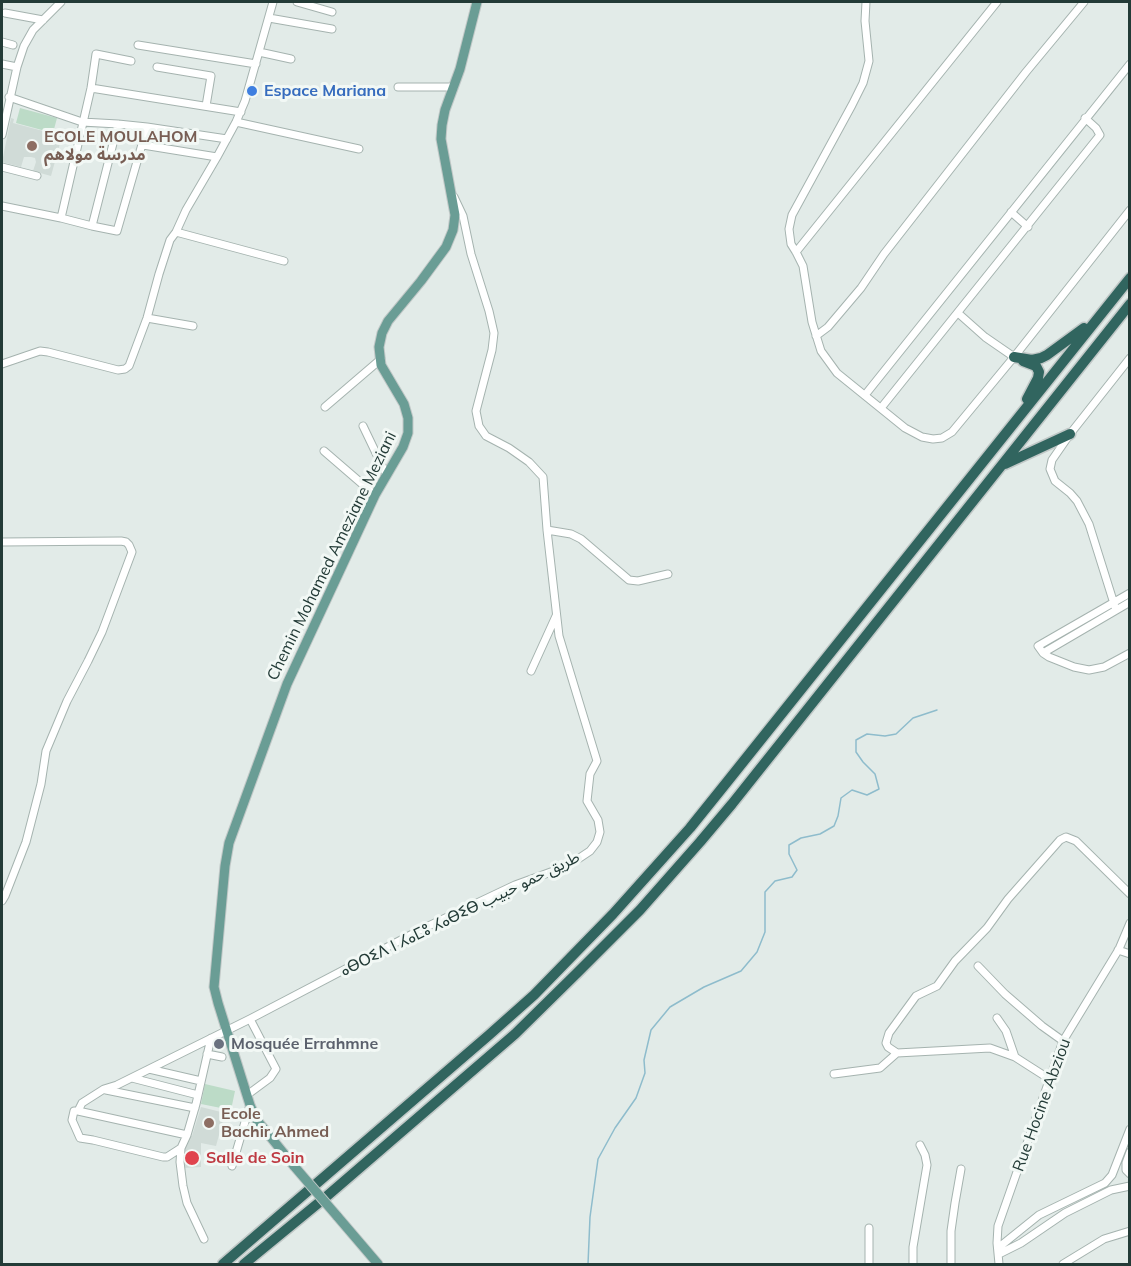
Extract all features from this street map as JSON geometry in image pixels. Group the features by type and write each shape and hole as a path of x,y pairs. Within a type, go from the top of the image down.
{"highway":[{"path":"223,1264 534,994 651,873 705,810 1130,278"},
{"path":"244,1264 487,1059 623,928 732,804 1130,304"},
{"path":"1014,357 1032,360 1041,358 1099,317"},
{"path":"1014,357 1036,366 1039,372 1015,421"},
{"path":"1002,465 1070,434"}],"main road":[{"name":"Chemin Mohamed Ameziane Meziani","path":"378,1264 256,1119 214,987 229,843 287,684 375,495 408,434 408,418 404,404 381,365 379,347 388,321 446,247 453,230 455,215 441,139 442,125 460,69 477,2"}],"street":[{"path":"2,135 9,97 24,46 33,30 61,2"},
{"path":"2,364 32,353 48,352 118,370 125,369 130,364 147,318 170,240 241,112 273,2"},
{"path":"297,2 332,12"},
{"path":"866,2 864,21 869,61 863,83 792,215 789,229 791,244 803,266 812,322 821,351 837,373 905,428 922,437 933,439 942,438 952,432 1130,210"},
{"path":"796,252 997,2"},
{"path":"816,336 828,327 861,288 884,254 1026,72 1084,2"},
{"path":"5,13 43,20"},
{"path":"269,18 332,29"},
{"path":"2,42 13,45"},
{"path":"138,45 256,64"},
{"path":"259,52 291,59"},
{"path":"61,218 91,87 96,54 131,61"},
{"path":"2,64 17,67"},
{"path":"865,395 1130,64"},
{"path":"157,67 211,76 206,106"},
{"path":"91,87 241,112"},
{"path":"398,87 454,87"},
{"path":"9,97 82,122 147,127 227,139"},
{"path":"881,408 1100,135 1085,118"},
{"path":"236,122 359,149"},
{"path":"92,226 118,124"},
{"path":"2,206 117,231 147,127"},
{"path":"142,145 218,157"},
{"path":"2,167 37,176"},
{"name":"ⴰⴱⵔⵉⴷ ⵏ ⵃⴰⵎⵓ ⵃⴰⴱⵉⴱ طريق حمو حبيب","path":"78,1111 82,1103 104,1089 132,1078 250,1019 420,930 515,885 578,859 597,842 600,832 598,820 587,801 590,774 597,761 559,636 543,477 529,462 486,436 480,426 476,411 492,350 494,333 471,254 463,216 451,192"},
{"path":"1011,212 1028,226"},
{"path":"176,232 284,261"},
{"path":"958,313 985,337 1014,357"},
{"path":"147,318 193,326"},
{"path":"1116,610 1093,534 1084,514 1074,497 1055,481 1050,474 1050,469 1052,460 1070,434 1130,358"},
{"path":"325,407 381,359"},
{"path":"363,426 386,474"},
{"path":"324,451 375,495"},
{"path":"547,530 571,534 582,539 629,580 638,581 668,574"},
{"path":"2,542 123,541 129,545 132,552 102,632 67,701 46,751 41,784 26,842 2,901"},
{"path":"1040,649 1130,593"},
{"path":"1040,649 1130,602"},
{"path":"531,671 557,615"},
{"path":"1040,649 1049,657 1089,670 1109,665 1130,653"},
{"path":"1051,1080 1016,1057 990,1048 897,1053 886,1043 889,1033 916,996 938,986 955,961 987,928 1008,899 1060,840 1066,837 1077,841 1130,894"},
{"name":"Rue Hocine Abziou","path":"999,1264 998,1226 1064,1041 1118,950 1130,923"},
{"path":"1118,950 1130,954"},
{"path":"978,966 1005,994 1042,1026 1064,1041"},
{"path":"997,1018 1006,1031 1016,1057"},
{"path":"247,1095 270,1078 276,1069 250,1019"},
{"path":"204,1239 187,1203 180,1162 211,1038"},
{"path":"834,1074 880,1068 897,1053"},
{"path":"207,1054 222,1057"},
{"path":"149,1069 201,1081"},
{"path":"132,1078 198,1095"},
{"path":"104,1089 195,1108"},
{"path":"232,1166 250,1105"},
{"path":"182,1148 163,1157 80,1138 72,1120 74,1111 187,1135"},
{"path":"998,1251 1039,1215 1105,1183 1112,1175 1130,1129"},
{"path":"913,1264 913,1247 927,1165 926,1155 920,1145"},
{"path":"1130,1152 1126,1163 1126,1170 1130,1174"},
{"path":"951,1264 951,1231 961,1169"},
{"path":"998,1251 1021,1243 1065,1213 1111,1190 1130,1186"},
{"path":"869,1228 869,1264"},
{"path":"1063,1264 1104,1239 1130,1231"}],"shaded area":[{"name":"ECOLE MOULAHOM مدرسة مولاهم","path":"11,118 14,119 13,123 62,136 51,176 33,171 35,158 24,157 21,167 2,162"},
{"name":"Ecole Bachir Ahmed","path":"201,1107 225,1113 216,1146 201,1143 201,1167 183,1168 183,1148 189,1136 192,1136"}],"green space":[{"path":"20,108 57,118 53,133 16,123"},
{"path":"205,1084 235,1091 231,1110 201,1104"}],"waterway":[{"path":"588,1264 590,1217 598,1159 615,1128 636,1098 645,1073 644,1060 651,1030 670,1007 704,987 741,971 757,952 765,932 765,892 775,881 792,877 797,870 789,854 789,845 801,838 820,834 834,826 841,798 852,790 867,795 879,789 875,774 856,752 856,740 867,734 885,736 896,734 913,718 937,710"}],"place":[{"name":"Espace Mariana","path":"252,91"},
{"name":"ECOLE MOULAHOM مدرسة مولاهم","path":"32,146"},
{"name":"Mosquée Errahmne","path":"219,1044"},
{"name":"Ecole Bachir Ahmed","path":"209,1123"},
{"name":"Salle de Soin","path":"192,1158"}]}
